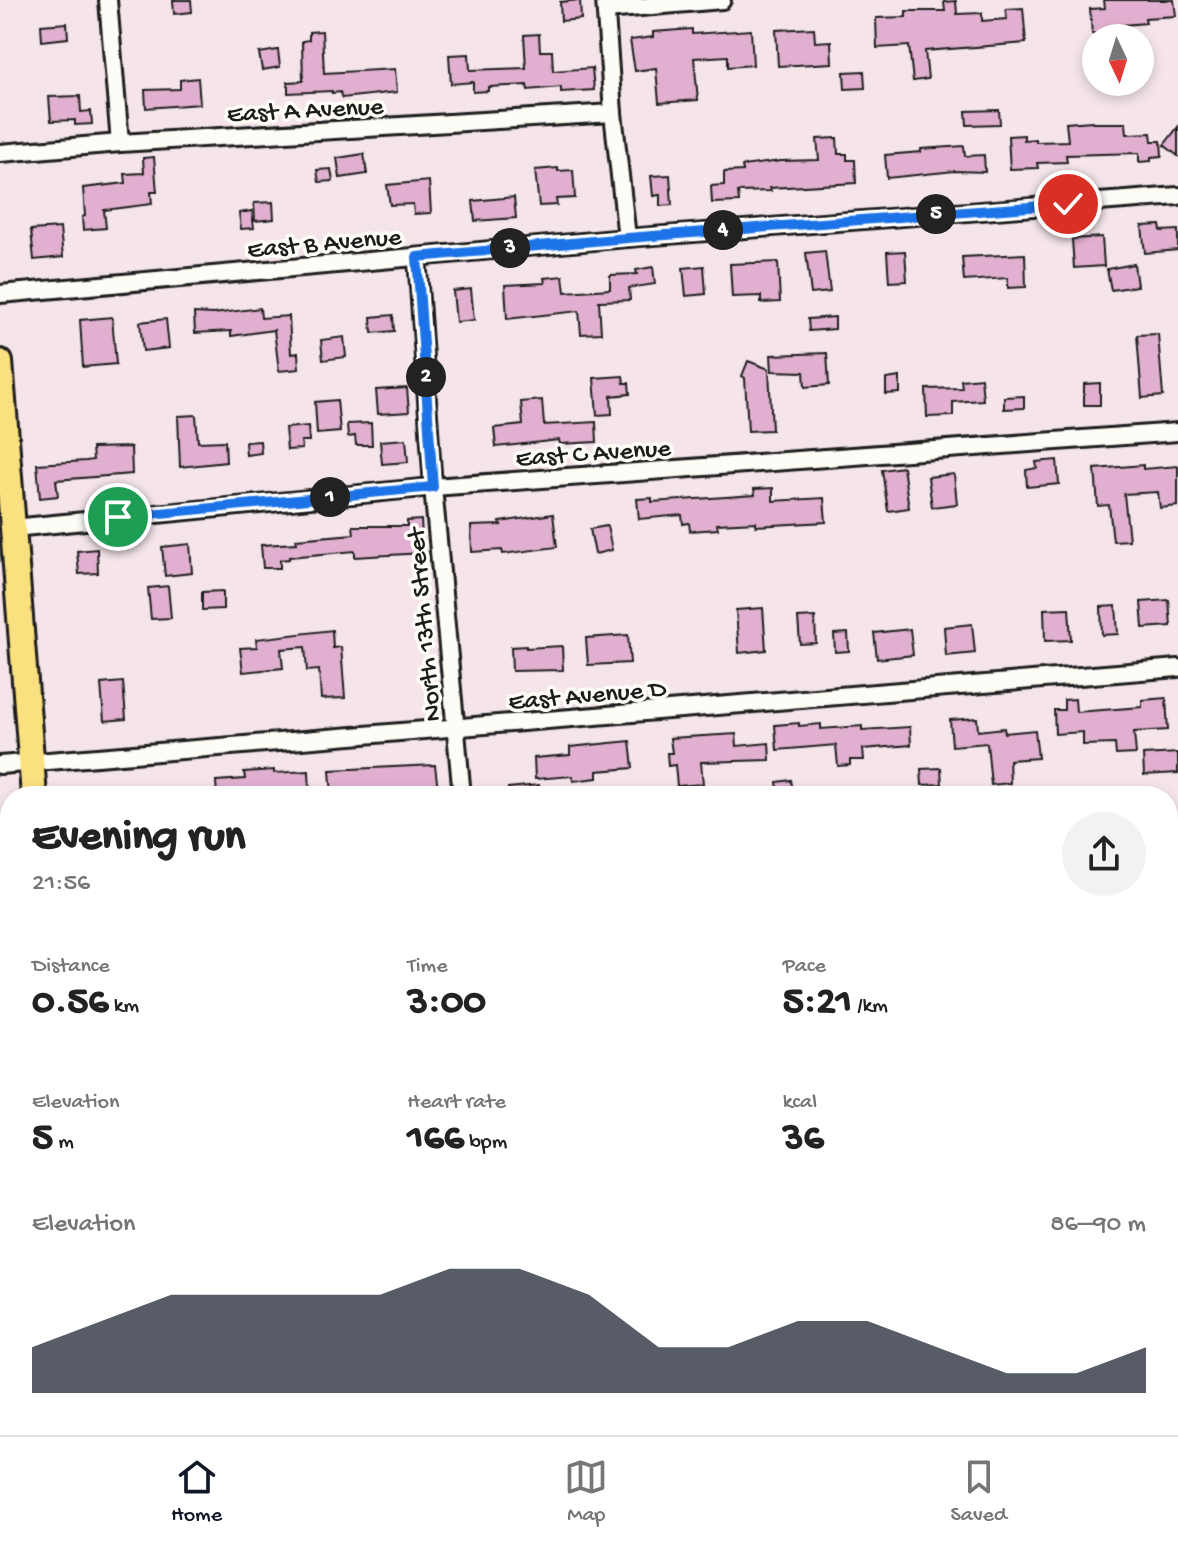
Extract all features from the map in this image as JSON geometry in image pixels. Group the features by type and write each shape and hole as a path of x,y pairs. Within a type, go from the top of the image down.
{"main road":[{"path":"0,362 33,786"}],"street":[{"path":"108,0 120,143"},
{"path":"627,238 605,5 722,0"},
{"name":"East A Avenue","path":"0,153 613,113"},
{"name":"East B Avenue","path":"0,294 627,238 1178,196"},
{"name":"North 13th Street","path":"417,257 433,487 461,786"},
{"name":"East C Avenue","path":"13,528 433,487 1178,432"},
{"name":"East Avenue D","path":"0,765 1178,668"}],"building":[{"path":"173,0 191,0 192,12 174,14"},
{"path":"580,0 581,19 561,21 560,2"},
{"path":"1104,0 1174,0 1176,16 1145,18 1146,23 1091,24 1090,9 1105,8"},
{"path":"956,1 957,14 982,13 982,21 1007,19 1006,9 1023,8 1026,43 925,51 928,79 913,81 909,46 877,48 876,18 906,17 906,11 945,11 944,2"},
{"path":"67,23 68,38 42,41 41,25"},
{"path":"814,28 815,42 831,41 832,63 778,66 776,30"},
{"path":"692,29 692,34 751,30 753,65 728,67 728,56 694,58 698,100 659,103 656,68 635,71 630,40 653,37 653,32"},
{"path":"322,31 324,73 395,69 397,92 342,98 340,92 332,91 288,93 288,82 303,81 302,41 309,40 309,32"},
{"path":"539,34 540,51 552,51 553,71 592,68 594,90 561,92 561,87 528,90 527,85 488,87 488,91 473,92 473,82 451,84 449,55 469,54 470,70 526,68 524,35"},
{"path":"278,50 280,67 262,70 259,53"},
{"path":"864,71 865,88 845,89 844,72"},
{"path":"198,78 200,104 146,108 145,90 180,89 180,80"},
{"path":"80,96 81,112 91,111 92,124 75,125 75,120 51,121 49,97"},
{"path":"999,110 1000,124 967,125 966,111"},
{"path":"1066,123 1126,123 1127,134 1151,133 1152,141 1161,141 1162,156 1139,162 1139,153 1066,155 1067,162 1037,163 1038,168 1010,169 1008,136 1024,135 1024,140 1036,139 1036,142 1068,141"},
{"path":"1178,127 1178,156 1164,145"},
{"path":"837,138 838,154 847,154 847,160 855,160 856,183 738,192 739,202 712,203 711,186 724,185 724,172 743,171 742,166 781,161 819,160 817,139"},
{"path":"964,146 965,156 984,155 985,172 955,171 887,178 885,155"},
{"path":"364,154 367,174 340,178 337,158"},
{"path":"154,157 157,192 151,192 152,204 104,210 106,228 83,230 83,188 126,183 125,174 144,173 143,158"},
{"path":"558,168 558,171 573,170 575,198 556,199 557,205 539,206 535,170"},
{"path":"331,169 333,181 319,182 317,170"},
{"path":"670,175 672,205 660,206 660,195 653,196 651,176"},
{"path":"429,181 431,213 414,214 413,204 390,205 387,185"},
{"path":"514,197 516,218 475,221 473,201"},
{"path":"273,202 274,219 255,221 254,203"},
{"path":"252,211 254,228 241,229 239,213"},
{"path":"1160,225 1161,231 1178,230 1178,250 1145,253 1142,226"},
{"path":"60,228 63,257 34,260 31,230"},
{"path":"1102,237 1104,266 1074,268 1072,239"},
{"path":"825,251 830,292 811,294 806,253"},
{"path":"905,251 907,281 889,282 887,252"},
{"path":"1025,254 1026,287 1008,288 1008,278 964,281 962,257"},
{"path":"778,262 780,302 761,303 761,296 732,297 730,264"},
{"path":"1134,264 1137,286 1111,290 1107,269"},
{"path":"704,266 706,294 686,296 683,268"},
{"path":"653,267 655,284 629,288 630,300 599,301 601,333 581,334 579,311 507,319 505,285 545,283 544,278 563,276 565,292 610,289 610,275 637,274 636,270"},
{"path":"471,289 474,320 456,322 453,291"},
{"path":"260,308 261,318 289,316 291,354 298,353 299,369 279,371 274,330 231,336 231,331 195,333 194,313 213,314"},
{"path":"393,315 394,331 372,333 371,317"},
{"path":"112,317 116,364 83,367 80,320"},
{"path":"835,317 835,329 809,331 808,319"},
{"path":"166,319 169,348 143,351 140,322"},
{"path":"1158,334 1163,396 1142,398 1137,335"},
{"path":"344,337 346,357 323,360 321,340"},
{"path":"827,353 829,385 805,387 804,372 772,371 771,355"},
{"path":"748,361 769,369 772,430 748,431 745,378 742,376"},
{"path":"623,376 624,383 629,383 630,394 611,396 612,414 597,415 594,378"},
{"path":"900,377 900,393 886,394 886,379"},
{"path":"981,378 983,400 953,402 953,416 927,417 926,389 962,388 961,380"},
{"path":"1100,383 1100,405 1084,405 1084,384"},
{"path":"407,388 409,412 378,414 376,390"},
{"path":"1024,396 1024,408 1004,409 1004,397"},
{"path":"337,400 340,432 317,434 315,402"},
{"path":"542,400 544,425 596,422 597,442 560,444 559,440 496,447 494,428 523,425 521,402"},
{"path":"196,415 198,442 225,441 226,462 180,467 178,416"},
{"path":"371,423 372,445 356,445 355,436 348,437 347,424"},
{"path":"308,426 309,441 301,441 302,449 287,450 285,428"},
{"path":"406,439 408,462 382,464 380,441"},
{"path":"260,441 261,453 246,455 245,442"},
{"path":"131,447 132,474 56,480 58,496 40,498 37,464 93,460 92,448"},
{"path":"1057,460 1059,484 1027,487 1026,470 1037,468 1036,462"},
{"path":"1143,465 1143,469 1178,466 1178,506 1160,508 1158,492 1124,494 1129,540 1113,541 1109,505 1098,506 1095,469"},
{"path":"903,467 909,508 888,511 882,470"},
{"path":"954,474 957,504 932,507 928,477"},
{"path":"773,488 773,501 824,498 826,522 756,526 756,522 717,524 718,529 690,531 689,523 683,524 682,515 639,519 637,499 652,498 652,502 755,495 754,489"},
{"path":"553,514 557,547 503,554 502,550 472,552 471,526 501,525 500,522"},
{"path":"421,520 423,553 355,557 355,551 289,557 280,560 280,568 263,568 261,545 354,534 353,526 407,526 407,521"},
{"path":"607,526 612,550 595,554 590,529"},
{"path":"190,544 192,573 165,576 162,547"},
{"path":"97,549 98,573 79,574 77,551"},
{"path":"168,586 171,618 151,619 148,588"},
{"path":"223,591 223,609 202,610 202,592"},
{"path":"1169,600 1171,626 1143,628 1141,602"},
{"path":"1116,606 1118,634 1102,635 1101,607"},
{"path":"763,608 766,650 739,653 736,610"},
{"path":"1069,608 1071,640 1045,641 1044,609"},
{"path":"815,617 816,643 800,644 798,618"},
{"path":"972,624 975,653 946,656 944,627"},
{"path":"910,629 913,655 877,659 874,633"},
{"path":"332,630 333,648 341,647 345,698 321,699 319,670 307,671 305,647 281,649 283,668 243,672 240,648 257,647 256,639"},
{"path":"848,633 849,651 835,652 834,634"},
{"path":"628,635 630,663 588,665 586,638"},
{"path":"562,646 563,670 512,671 511,647"},
{"path":"123,682 126,719 104,721 101,684"},
{"path":"1166,698 1168,730 1134,732 1136,754 1116,755 1115,744 1083,745 1083,732 1055,734 1054,710 1064,710 1064,700 1075,699 1076,712 1142,707 1142,700"},
{"path":"977,718 978,731 1004,728 1005,733 1035,730 1038,758 1009,760 1010,783 991,785 987,743 952,746 950,720"},
{"path":"799,723 799,726 821,724 821,729 910,727 911,745 863,749 864,760 850,760 850,765 838,766 836,745 777,750 775,725"},
{"path":"736,734 737,746 769,743 770,760 701,762 703,784 677,786 675,765 668,766 667,753 672,753 670,738"},
{"path":"630,741 633,768 597,771 597,778 573,781 572,776 535,779 534,758 570,755 570,747"},
{"path":"1178,753 1178,773 1144,775 1143,755"},
{"path":"435,765 438,786 331,786 330,770"},
{"path":"941,768 942,784 922,785 921,769"},
{"path":"309,771 310,786 216,786 216,781 245,779 244,772"},
{"path":"791,780 792,786 778,786 777,782"}],"route":[{"path":"118,517 433,487 417,257 1068,204"}]}
